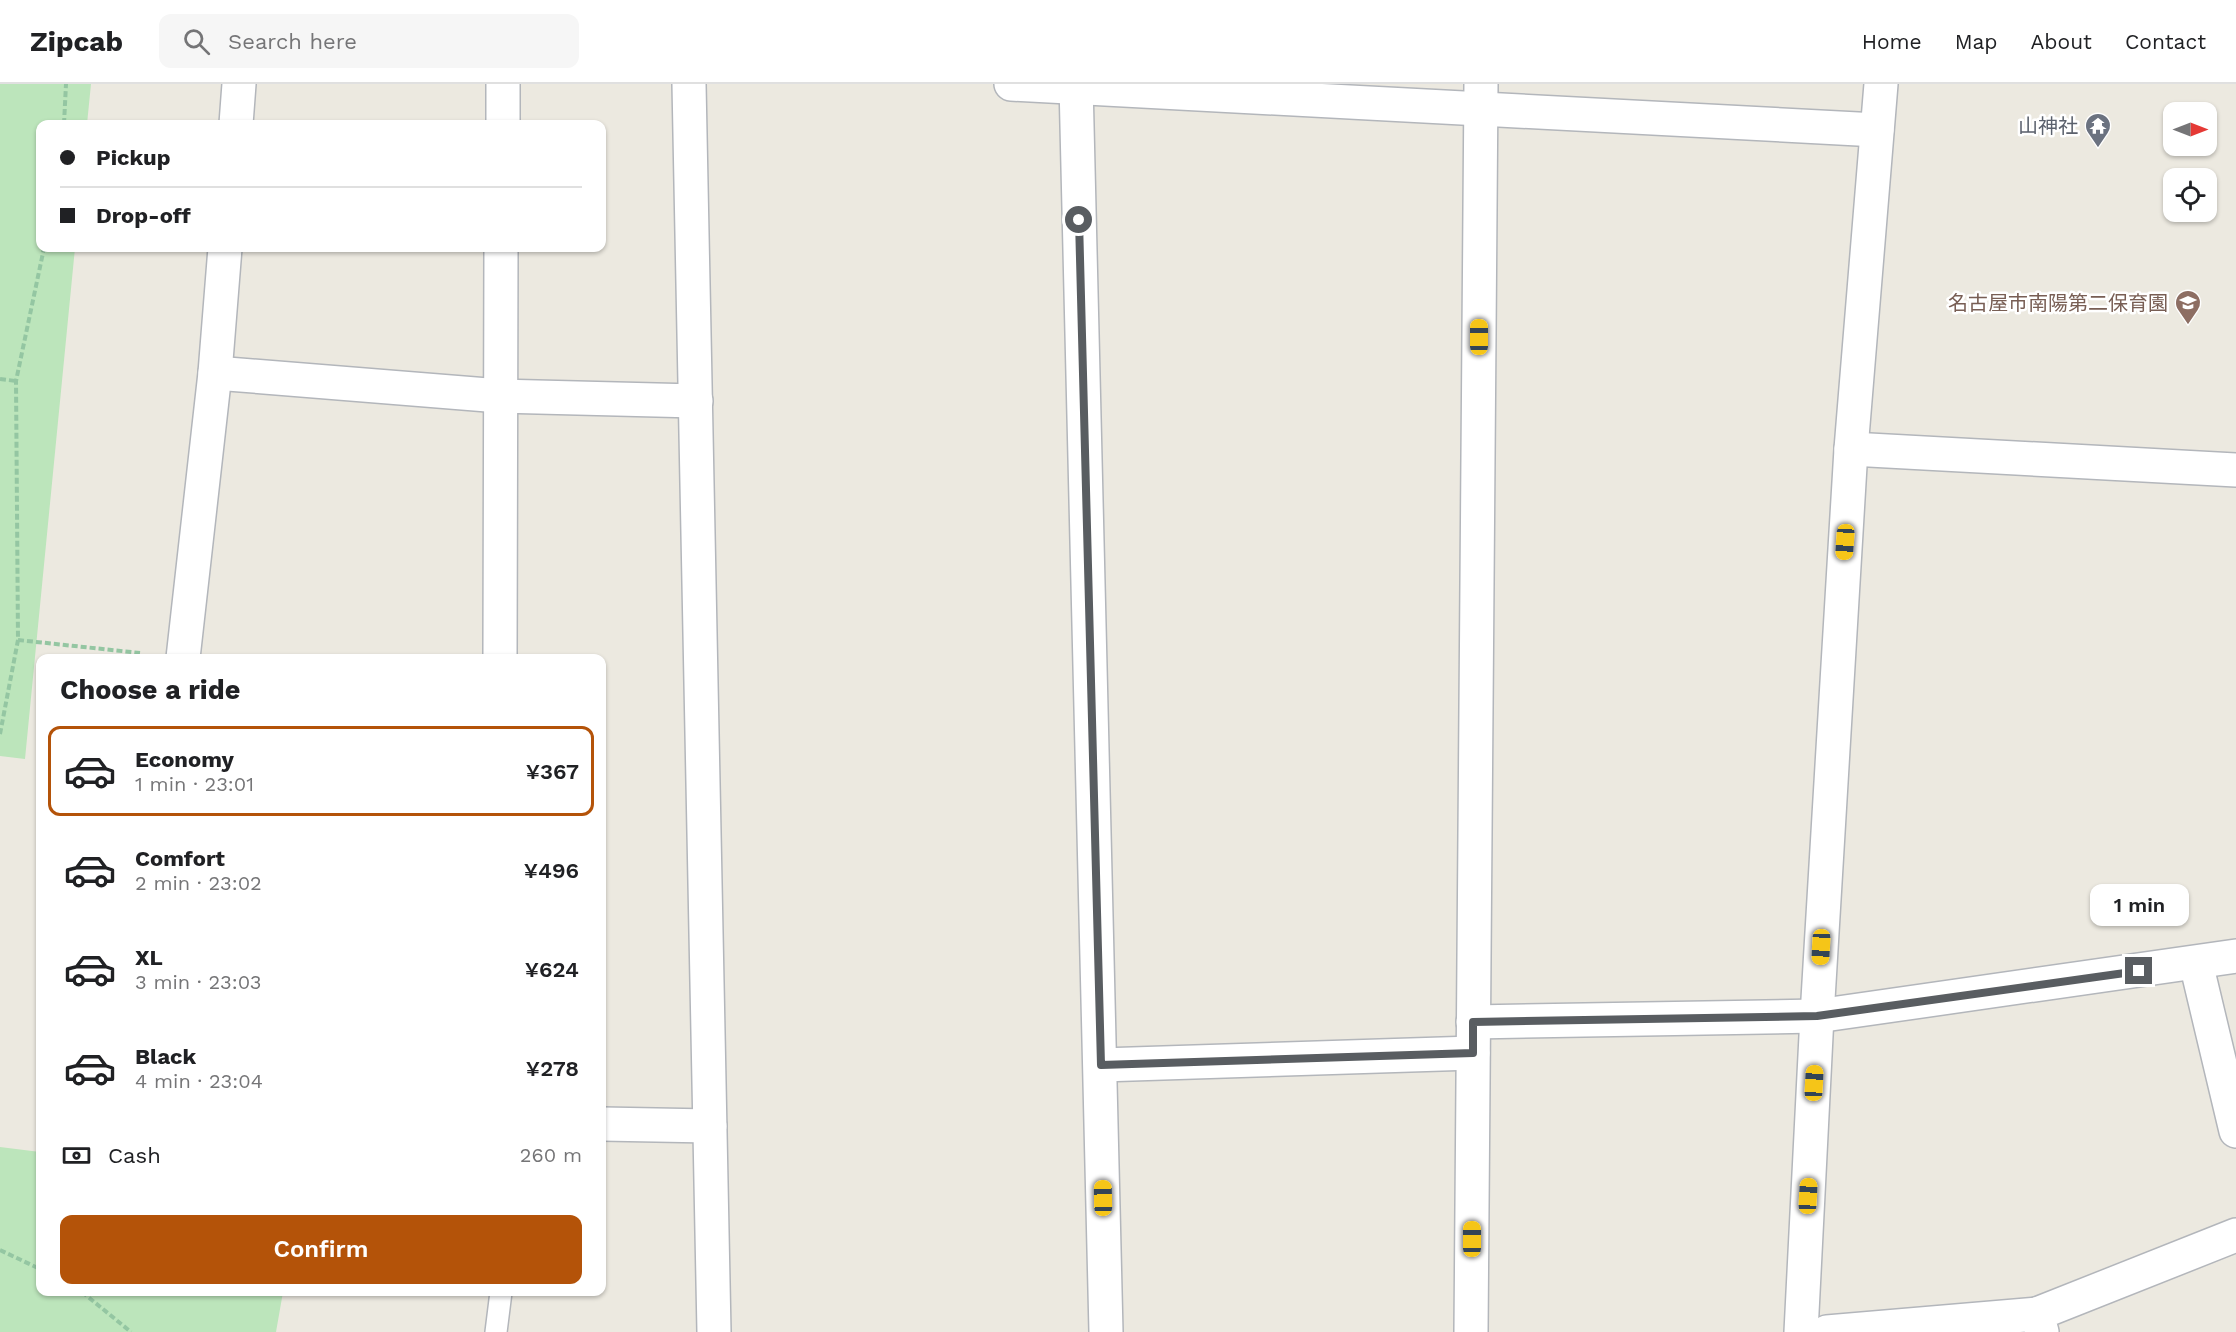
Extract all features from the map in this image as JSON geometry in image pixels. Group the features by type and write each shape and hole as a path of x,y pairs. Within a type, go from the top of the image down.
{"street":[{"path":"236,120 239,84"},
{"path":"503,84 503,120"},
{"path":"689,84 714,1332"},
{"path":"1011,84 1481,96 1877,130"},
{"path":"1801,1332 1817,1016 1851,448 1881,84"},
{"path":"1076,85 1106,1332"},
{"path":"1471,1332 1481,96"},
{"path":"183,654 215,373 225,252"},
{"path":"500,654 501,252"},
{"path":"215,373 500,396 696,401"},
{"path":"1851,448 2236,470"},
{"path":"1101,1065 1473,1037 1817,1016 2236,956"},
{"path":"2196,963 2236,1131"},
{"path":"606,1124 710,1126"},
{"path":"1827,1332 2040,1323 2236,1235"}],"lane":[{"path":"496,1332 500,1296"}],"path":[{"path":"64,120 66,84"},
{"path":"0,734 18,640 16,381 43,252"},
{"path":"0,379 16,381"},
{"path":"18,640 146,654"},
{"path":"0,1250 36,1267"},
{"path":"87,1296 131,1332"}],"green space":[{"path":"0,84 91,84 87,120 36,120 36,252 75,252 25,759 0,756"},
{"path":"0,1147 36,1152 36,1296 282,1296 276,1332 0,1332"}],"place":[{"name":"山神社","path":"2098,149"},
{"name":"名古屋市南陽第二保育園","path":"2188,326"}],"route":[{"path":"1079,220 1101,1065 1473,1053 1473,1022 1817,1016 2139,971"}]}
